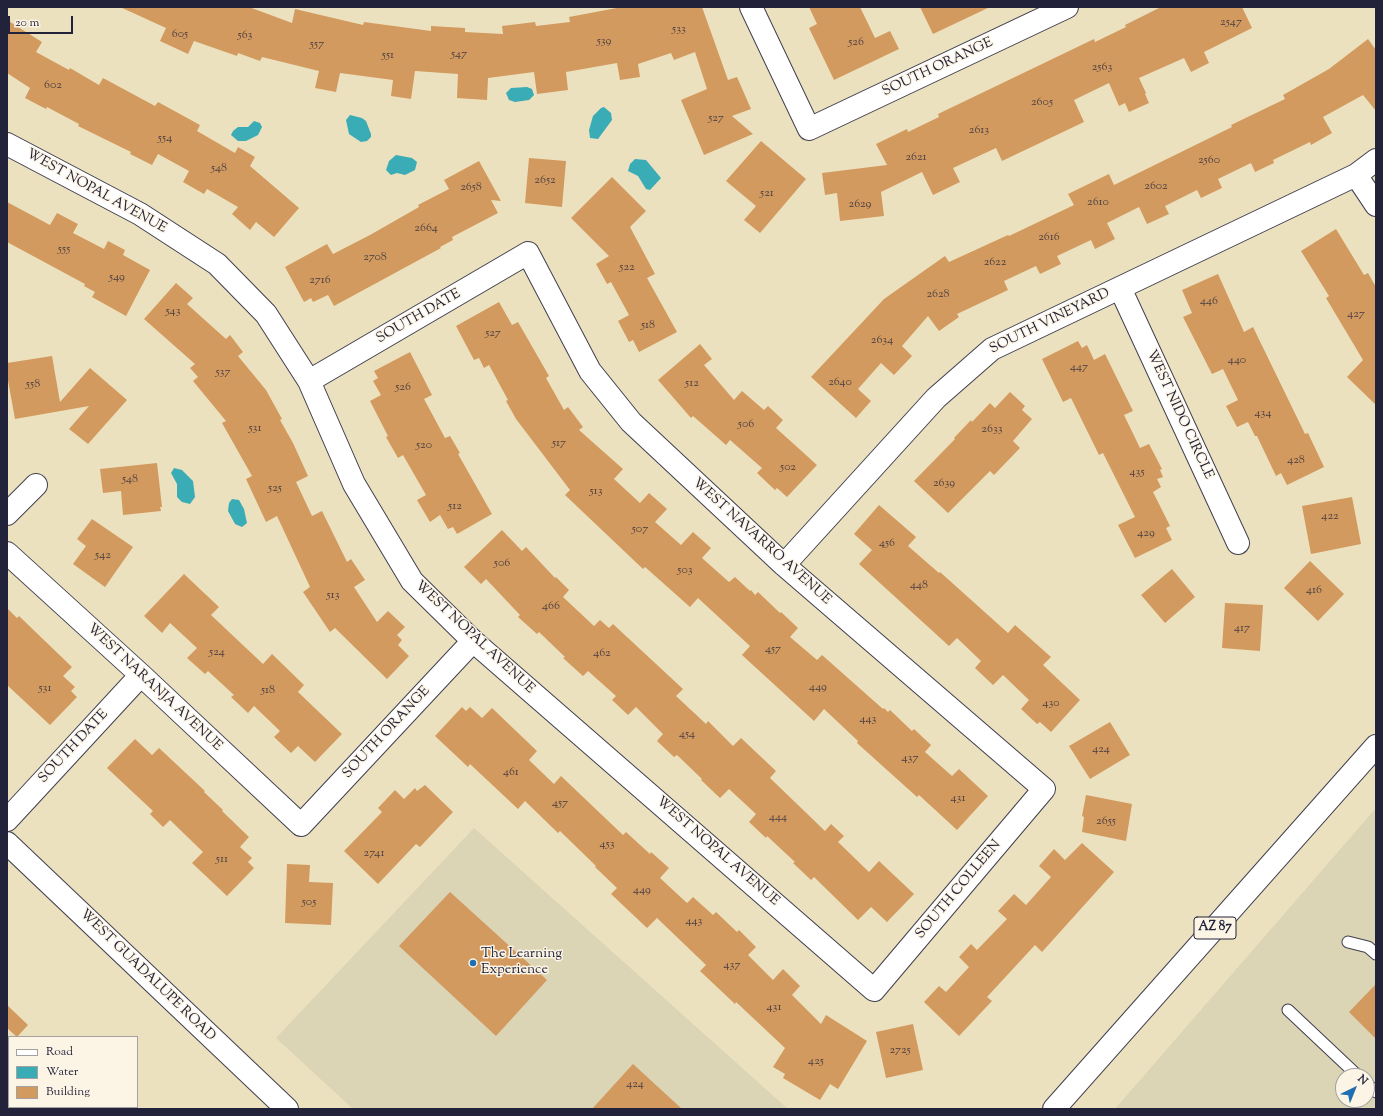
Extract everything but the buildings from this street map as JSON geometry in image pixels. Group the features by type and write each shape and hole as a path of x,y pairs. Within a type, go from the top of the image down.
{"street":[{"name":"SOUTH ORANGE","path":"751,7 809,128 1045,12 1067,7"},
{"name":"WEST NOPAL AVENUE","path":"7,144 140,214 217,264 266,314 310,381 354,484 412,581 473,641 874,990"},
{"name":"SOUTH VINEYARD","path":"784,565 936,398 992,349 1356,175 1376,160"},
{"path":"1356,175 1376,204"},
{"name":"SOUTH DATE","path":"310,381 528,253"},
{"name":"WEST NAVARRO AVENUE","path":"528,253 590,371 631,422 784,565 1044,789"},
{"name":"WEST NIDO CIRCLE","path":"1120,288 1238,543"},
{"path":"7,514 36,485"},
{"name":"WEST NARANJA AVENUE","path":"7,553 141,675 301,825"},
{"name":"SOUTH ORANGE","path":"301,825 473,641"},
{"name":"SOUTH DATE","path":"7,820 141,675"},
{"name":"AZ 87","path":"1054,1109 1376,746"},
{"name":"SOUTH COLLEEN","path":"874,990 1044,789"},
{"name":"WEST GUADALUPE ROAD","path":"7,843 287,1109"}],"lane":[{"path":"1348,942 1368,947 1376,954"},
{"path":"1288,1010 1350,1068"}],"shaded area":[{"path":"1376,808 1376,1109 1115,1109"},
{"path":"474,828 788,1109 353,1109 276,1038"}],"water":[{"path":"527,87 532,89 534,95 529,100 515,102 509,100 506,93 511,88"},
{"path":"604,107 611,113 612,120 598,139 590,138 589,130 593,116"},
{"path":"350,115 362,118 366,121 371,134 371,137 367,141 361,142 349,134 346,120"},
{"path":"254,121 260,123 262,127 258,135 246,141 238,141 231,135 238,127 248,127"},
{"path":"396,155 412,158 417,162 415,170 405,175 397,173 391,175 386,170 389,161"},
{"path":"635,159 646,160 661,178 650,190 646,189 638,176 628,171 630,164"},
{"path":"174,468 182,470 193,481 195,497 190,504 182,502 177,497 177,484 171,473"},
{"path":"232,499 239,500 244,509 247,523 242,527 235,524 228,511 229,503"}],"place":[{"name":"The Learning Experience","path":"473,963"}]}
